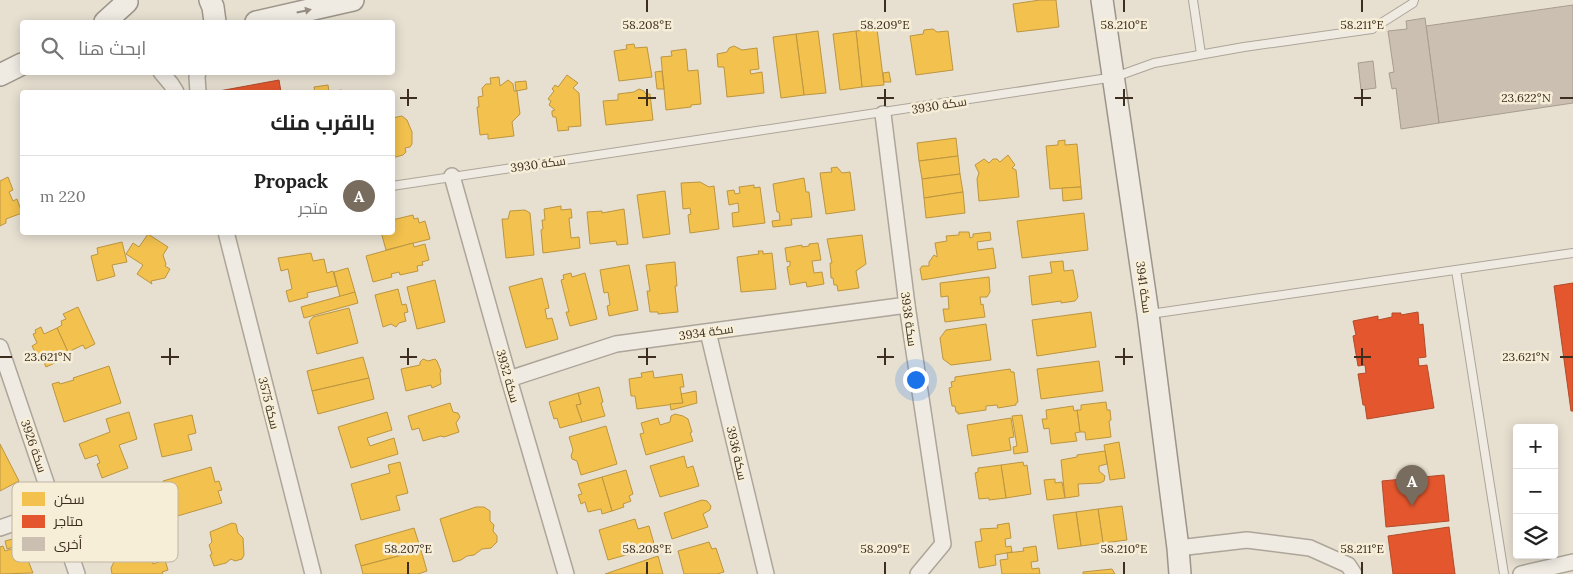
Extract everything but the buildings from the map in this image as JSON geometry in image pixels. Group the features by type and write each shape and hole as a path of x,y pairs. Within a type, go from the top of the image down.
{"street":[{"path":"210,0 215,20"},
{"path":"265,20 353,0"},
{"name":"سكة 3941","path":"1102,0 1148,314 1180,574"},
{"path":"109,20 126,8"},
{"path":"0,76 20,65"},
{"path":"0,76 20,73"},
{"path":"164,75 175,90"},
{"path":"197,75 198,90"},
{"name":"سكة 3938","path":"883,114 907,305 943,544 918,574"},
{"name":"سكة 3932","path":"452,176 566,574"},
{"name":"سكة 3575","path":"227,235 313,574"},
{"name":"سكة 3934","path":"509,379 616,344 907,305"},
{"name":"سكة 3936","path":"708,332 766,574"},
{"name":"سكة 3926","path":"0,346 46,482"},
{"path":"0,528 12,524"},
{"path":"1178,548 1247,540 1310,548 1348,565 1354,574"},
{"name":"سكة 3926","path":"73,562 77,574"},
{"path":"1520,574 1573,562"}],"lane":[{"path":"1194,0 1201,54"},
{"name":"سكة 3930","path":"395,186 883,114 1114,77 1154,62 1244,46 1372,29 1413,3 1414,0"},
{"path":"1148,314 1573,253"},
{"path":"1456,270 1504,574"}],"place":[{"name":"Propack","path":"1412,506"}]}
